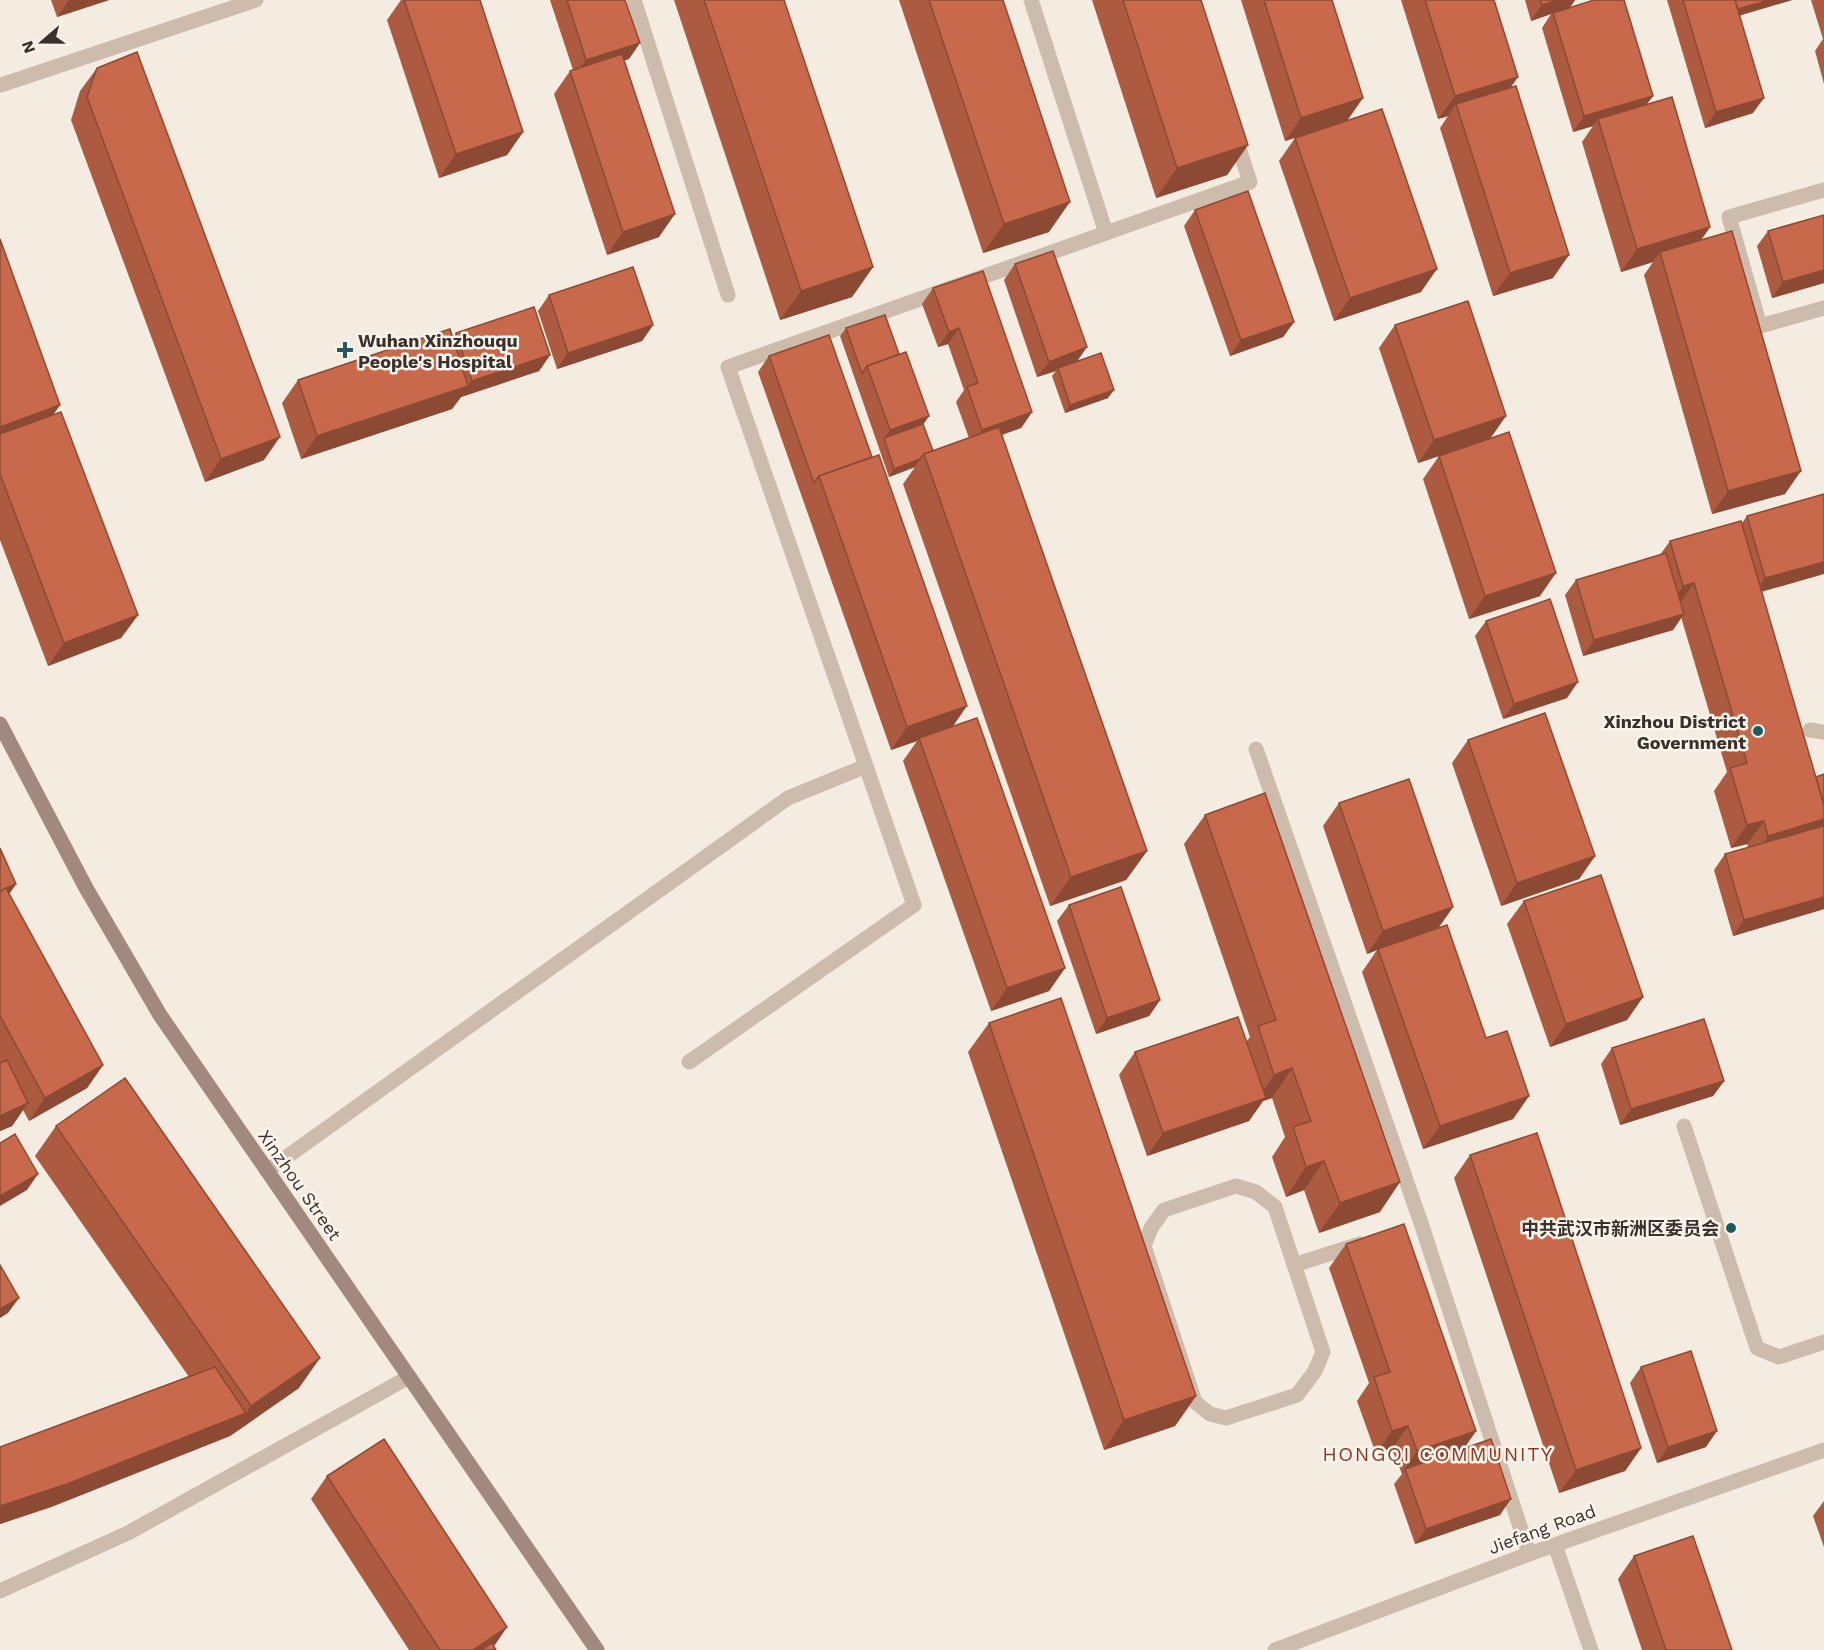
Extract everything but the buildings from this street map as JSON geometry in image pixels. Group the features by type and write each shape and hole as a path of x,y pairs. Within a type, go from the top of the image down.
{"main road":[{"name":"Xinzhou Street","path":"0,724 86,888 160,1015 597,1650"}],"street":[{"path":"1,85 256,0"},
{"path":"634,0 728,295"},
{"path":"1031,0 1106,233"},
{"path":"689,1062 914,905 728,367 1250,182 1231,125"},
{"path":"1824,190 1729,217 1760,326 1824,308"},
{"path":"1257,749 1415,1225 1529,1554"},
{"path":"267,1171 788,798 866,766"},
{"path":"1684,1126 1757,1348 1779,1357 1824,1342"},
{"path":"1135,1230 1144,1246 1195,1402 1210,1414 1226,1418 1297,1395 1316,1371 1323,1352 1275,1207 1257,1192 1236,1186 1164,1210 1151,1228 1144,1246"},
{"path":"1294,1265 1378,1238"},
{"path":"0,1591 128,1533 409,1377"},
{"name":"Jiefang Road","path":"1275,1650 1529,1554 1824,1450"},
{"path":"1555,1545 1591,1650"}],"place":[{"name":"Wuhan Xinzhouqu People's Hospital","path":"345,350"},
{"name":"Xinzhou District Government","path":"1758,731"},
{"name":"中共武汉市新洲区委员会","path":"1731,1228"}],"district":[{"name":"HONGQI COMMUNITY","path":"1438,1454"}]}
